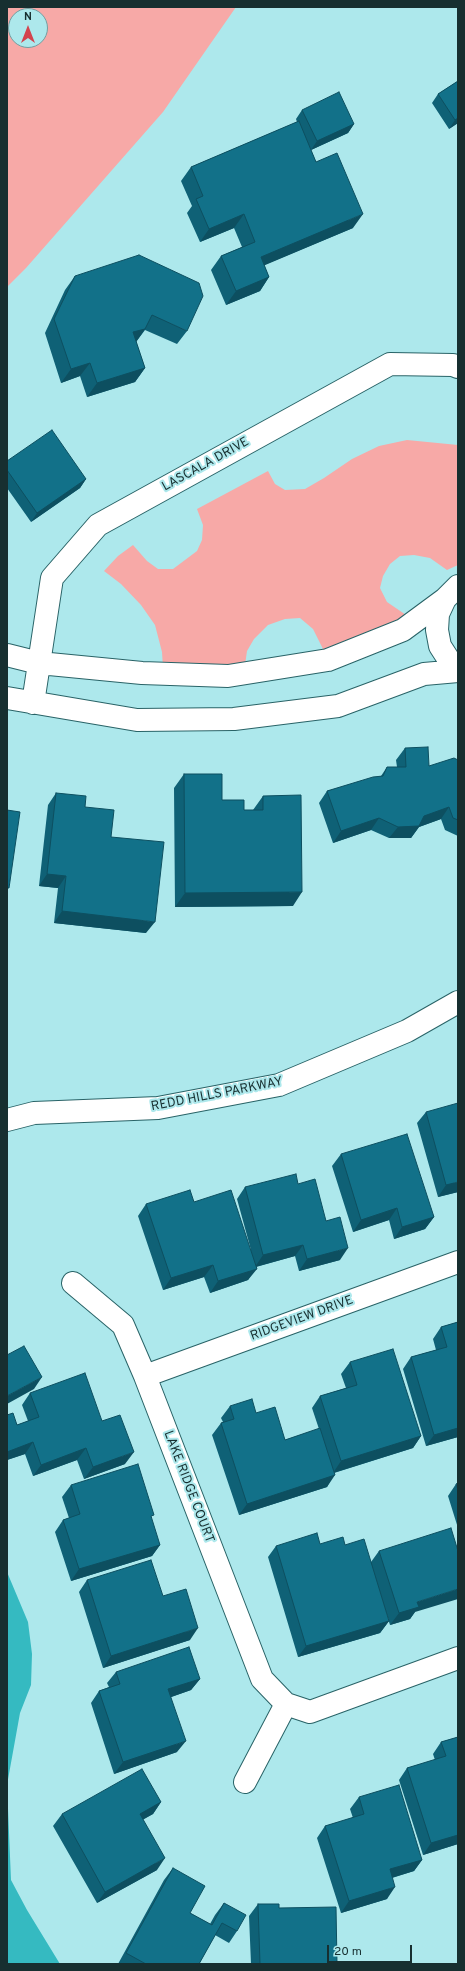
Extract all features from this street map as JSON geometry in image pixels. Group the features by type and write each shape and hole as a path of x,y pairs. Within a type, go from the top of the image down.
{"street":[{"name":"LASCALA DRIVE","path":"33,703 52,578 98,525 390,364 453,365 458,367"},
{"path":"7,655 38,663 142,673 228,676 328,660 402,630 452,592"},
{"path":"452,592 438,614 437,630 440,646 449,660 458,667"},
{"path":"7,698 137,720 234,719 338,706 424,674 458,671"},
{"name":"REDD HILLS PARKWAY","path":"7,1120 34,1113 158,1108 279,1085 407,1031 458,1002"},
{"name":"RIDGEVIEW DRIVE","path":"146,1376 458,1262"},
{"name":"LAKE RIDGE COURT","path":"73,1283 123,1325 146,1376 262,1679 286,1704 310,1712 458,1658"},
{"path":"245,1782 286,1704"}],"shaded area":[{"path":"7,7 236,7 163,112 26,268 7,287"},
{"path":"407,440 458,445 458,565 447,570 430,558 414,555 400,556 390,564 383,576 380,588 387,602 409,617 324,651 313,629 300,618 285,619 268,625 254,639 247,651 245,665 163,668 162,652 155,625 141,605 121,584 104,571 118,556 133,545 147,561 158,569 173,569 197,551 202,540 203,525 197,509 268,471 275,484 285,490 305,489 352,459 379,446"}],"water":[{"path":"7,1572 28,1622 32,1654 31,1685 20,1713 7,1785"},
{"path":"7,1785 11,1880 27,1910 60,1964 7,1964"}],"building":[{"path":"458,81 458,118 455,120 438,94"},
{"path":"339,92 354,124 317,141 302,110"},
{"path":"299,121 316,162 337,153 363,214 261,257 269,277 236,291 221,256 255,242 244,214 209,229 196,199 203,196 191,167"},
{"path":"139,255 199,283 203,296 187,331 152,315 145,329 133,332 145,368 97,383 90,363 71,369 54,319 75,276"},
{"path":"52,430 86,479 37,513 7,470 7,461"},
{"path":"428,747 429,766 454,758 458,760 458,820 453,818 449,807 424,816 419,826 398,827 379,818 341,831 327,791 373,777 383,776 387,767 406,767 405,748"},
{"path":"184,774 222,774 222,800 244,800 244,810 263,810 263,796 301,795 302,892 185,893"},
{"path":"56,793 86,796 85,807 114,810 111,837 164,842 155,922 62,911 66,876 47,874"},
{"path":"7,810 20,812 9,888 7,888"},
{"path":"458,1103 458,1182 446,1185 426,1112"},
{"path":"407,1134 434,1217 402,1227 397,1208 361,1220 341,1154"},
{"path":"296,1174 298,1184 315,1179 326,1221 340,1217 348,1248 307,1259 303,1245 263,1255 245,1187"},
{"path":"190,1190 194,1202 231,1190 257,1269 218,1281 213,1265 171,1278 146,1204"},
{"path":"458,1322 458,1428 434,1435 411,1357 447,1347 441,1327"},
{"path":"24,1346 42,1377 7,1396 7,1355"},
{"path":"393,1349 421,1436 341,1461 320,1396 357,1385 350,1362"},
{"path":"85,1373 102,1421 120,1415 134,1452 93,1467 86,1448 41,1465 33,1442 7,1452 7,1415 13,1413 17,1425 39,1417 30,1393"},
{"path":"252,1399 256,1413 275,1407 285,1440 320,1428 335,1475 247,1504 221,1423 234,1419 230,1406"},
{"path":"138,1464 154,1515 151,1516 160,1545 79,1569 63,1520 80,1514 71,1485"},
{"path":"451,1528 458,1551 458,1589 417,1602 419,1607 399,1613 379,1551"},
{"path":"317,1533 320,1544 343,1537 345,1545 364,1539 389,1621 306,1646 276,1546"},
{"path":"151,1560 163,1596 186,1589 198,1628 111,1656 87,1580"},
{"path":"189,1647 200,1679 168,1689 186,1741 123,1762 99,1691 120,1684 116,1672"},
{"path":"458,1737 458,1835 431,1843 407,1768 446,1756 441,1742"},
{"path":"142,1769 161,1802 140,1814 165,1858 105,1892 62,1814"},
{"path":"399,1785 422,1860 390,1869 395,1887 349,1901 325,1826 364,1814 359,1797"},
{"path":"173,1868 205,1886 190,1913 212,1925 224,1903 246,1915 237,1931 222,1923 199,1964 146,1964 126,1953"},
{"path":"258,1904 279,1904 279,1908 336,1907 337,1964 260,1964"}]}
